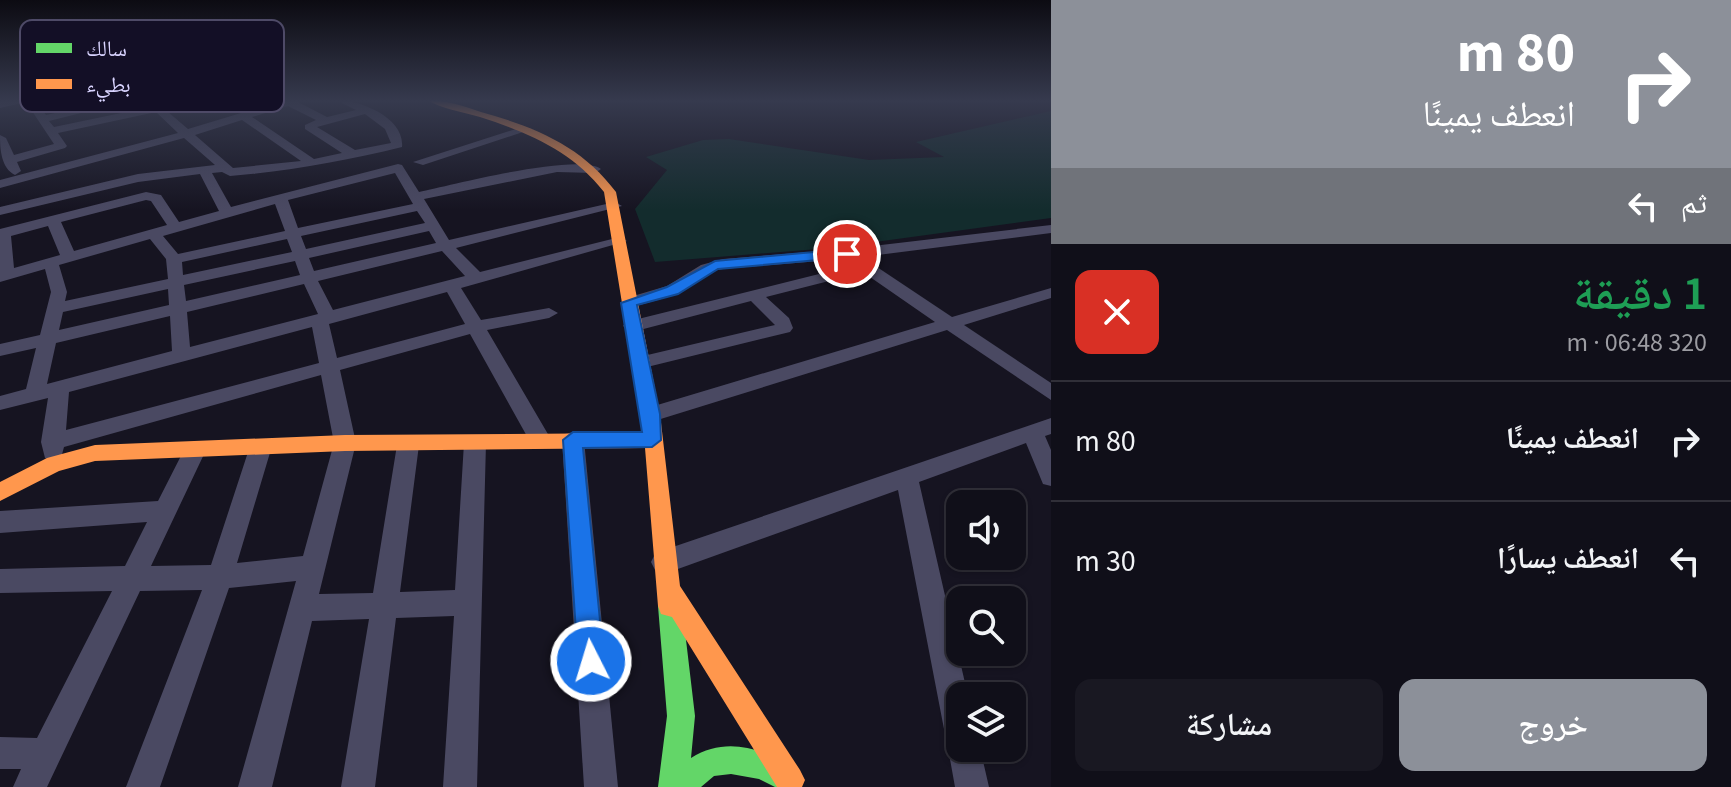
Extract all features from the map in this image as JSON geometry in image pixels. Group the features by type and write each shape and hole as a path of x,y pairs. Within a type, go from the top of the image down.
{"main road":[{"path":"543,137 571,149 595,169 615,206 632,326 651,414 681,716 673,787"},
{"path":"0,492 53,453 345,443 408,445 652,440"},
{"path":"665,573 793,783"},
{"path":"681,787 686,777 708,762 734,757 762,763 793,783"}],"street":[{"path":"19,179 4,152 60,147 55,137"},
{"path":"0,184 178,137"},
{"path":"191,137 222,168"},
{"path":"273,137 312,163"},
{"path":"325,137 354,155"},
{"path":"395,137 398,145 419,162"},
{"path":"175,227 156,198 151,197 2,234 4,276 501,137"},
{"path":"0,211 138,178 222,168 238,172 290,167 398,145"},
{"path":"290,167 311,188"},
{"path":"398,168 445,245 475,277"},
{"path":"174,259 557,168 595,169"},
{"path":"51,171 65,195"},
{"path":"205,172 227,213"},
{"path":"255,787 345,443 330,368 325,320 280,198"},
{"path":"0,350 615,206"},
{"path":"34,395 56,308 59,282 60,261 53,220"},
{"path":"56,308 433,226"},
{"path":"629,303 673,290 715,265 847,254 1051,229"},
{"path":"154,234 174,259 182,357"},
{"path":"0,403 620,241"},
{"path":"847,254 1051,393"},
{"path":"632,326 823,278"},
{"path":"451,284 541,441"},
{"path":"651,414 1051,293"},
{"path":"639,363 784,328 783,322 753,294"},
{"path":"59,388 53,453 474,327 549,313"},
{"path":"665,573 907,478 1042,430 1051,477"},
{"path":"573,440 601,787"},
{"path":"460,787 475,443"},
{"path":"358,787 408,445"},
{"path":"143,787 220,577 261,446"},
{"path":"30,787 195,450"},
{"path":"907,478 950,682"},
{"path":"0,522 164,511"},
{"path":"0,581 220,577 311,567"},
{"path":"301,608 466,603"},
{"path":"0,753 48,754"},
{"path":"967,762 972,787"}],"green space":[{"path":"939,137 1051,137 1051,218 831,248 655,262 635,209 667,170 646,157 703,140 729,139 869,160 944,157 916,142"}],"traffic: fast":[{"path":"670,606 681,716 673,787"},
{"path":"681,787 705,765 731,759 759,765 788,778"}],"traffic: slow":[{"path":"542,137 575,155 610,192 651,414 670,606"},
{"path":"0,492 54,464 95,453 345,443 652,440"},
{"path":"670,592 790,780"}],"route":[{"path":"591,661 573,440 652,440 651,414 629,303 673,290 715,265 847,254"}]}
